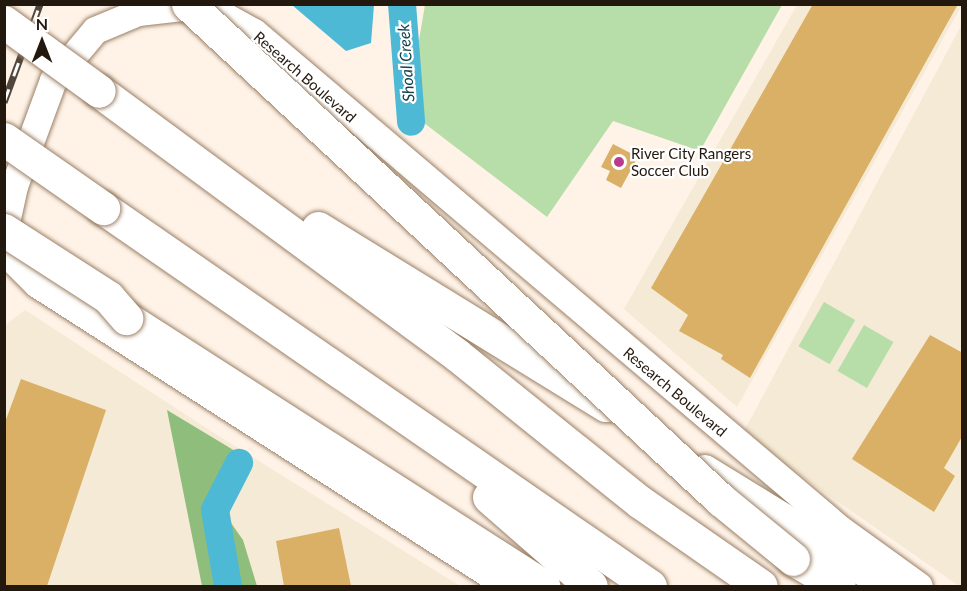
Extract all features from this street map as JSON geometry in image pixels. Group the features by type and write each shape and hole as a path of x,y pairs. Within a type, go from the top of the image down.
{"highway":[{"path":"188,4 721,500 828,586"},
{"path":"4,22 457,355 640,502 761,586"},
{"path":"4,139 426,435 650,586"},
{"path":"247,201 310,223 891,586"},
{"path":"4,230 108,297 126,318"},
{"path":"4,257 126,318 543,586"},
{"path":"426,435 591,586"},
{"path":"794,559 838,586"}],"main road":[{"name":"Research Boulevard","path":"508,586 37,284 10,257 5,227 14,186 53,80 94,30 138,12 182,7 225,16 254,32 840,530 919,586"}],"shaded area":[{"path":"797,5 962,5 737,407 624,309"},
{"path":"962,24 962,586 959,586 742,435"},
{"path":"25,310 214,433 460,586 5,586 4,326"}],"green space":[{"path":"425,4 782,5 700,151 613,121 547,217 407,110"},
{"path":"824,302 855,320 830,364 798,346"},
{"path":"864,325 893,342 867,388 838,371"},
{"path":"167,410 250,460 227,498 224,513 243,540 257,586 202,586"}],"water":[{"path":"292,5 374,5 371,43 346,51"}],"building":[{"path":"813,4 958,4 750,378 721,359 723,355 679,331 688,315 651,288"},
{"name":"River City Rangers Soccer Club","path":"613,144 638,157 621,188 606,180 610,171 601,167"},
{"path":"930,335 963,353 963,435 944,468 955,476 934,512 852,459"},
{"path":"21,379 106,410 47,586 4,586 4,425"},
{"path":"339,528 351,586 284,586 276,541"}],"waterway":[{"name":"Shoal Creek","path":"402,4 411,122"},
{"name":"Shoal Creek","path":"228,586 215,510 239,463"}],"railway":[{"path":"4,102 40,4"}],"place":[{"name":"River City Rangers Soccer Club","path":"619,162"}]}
